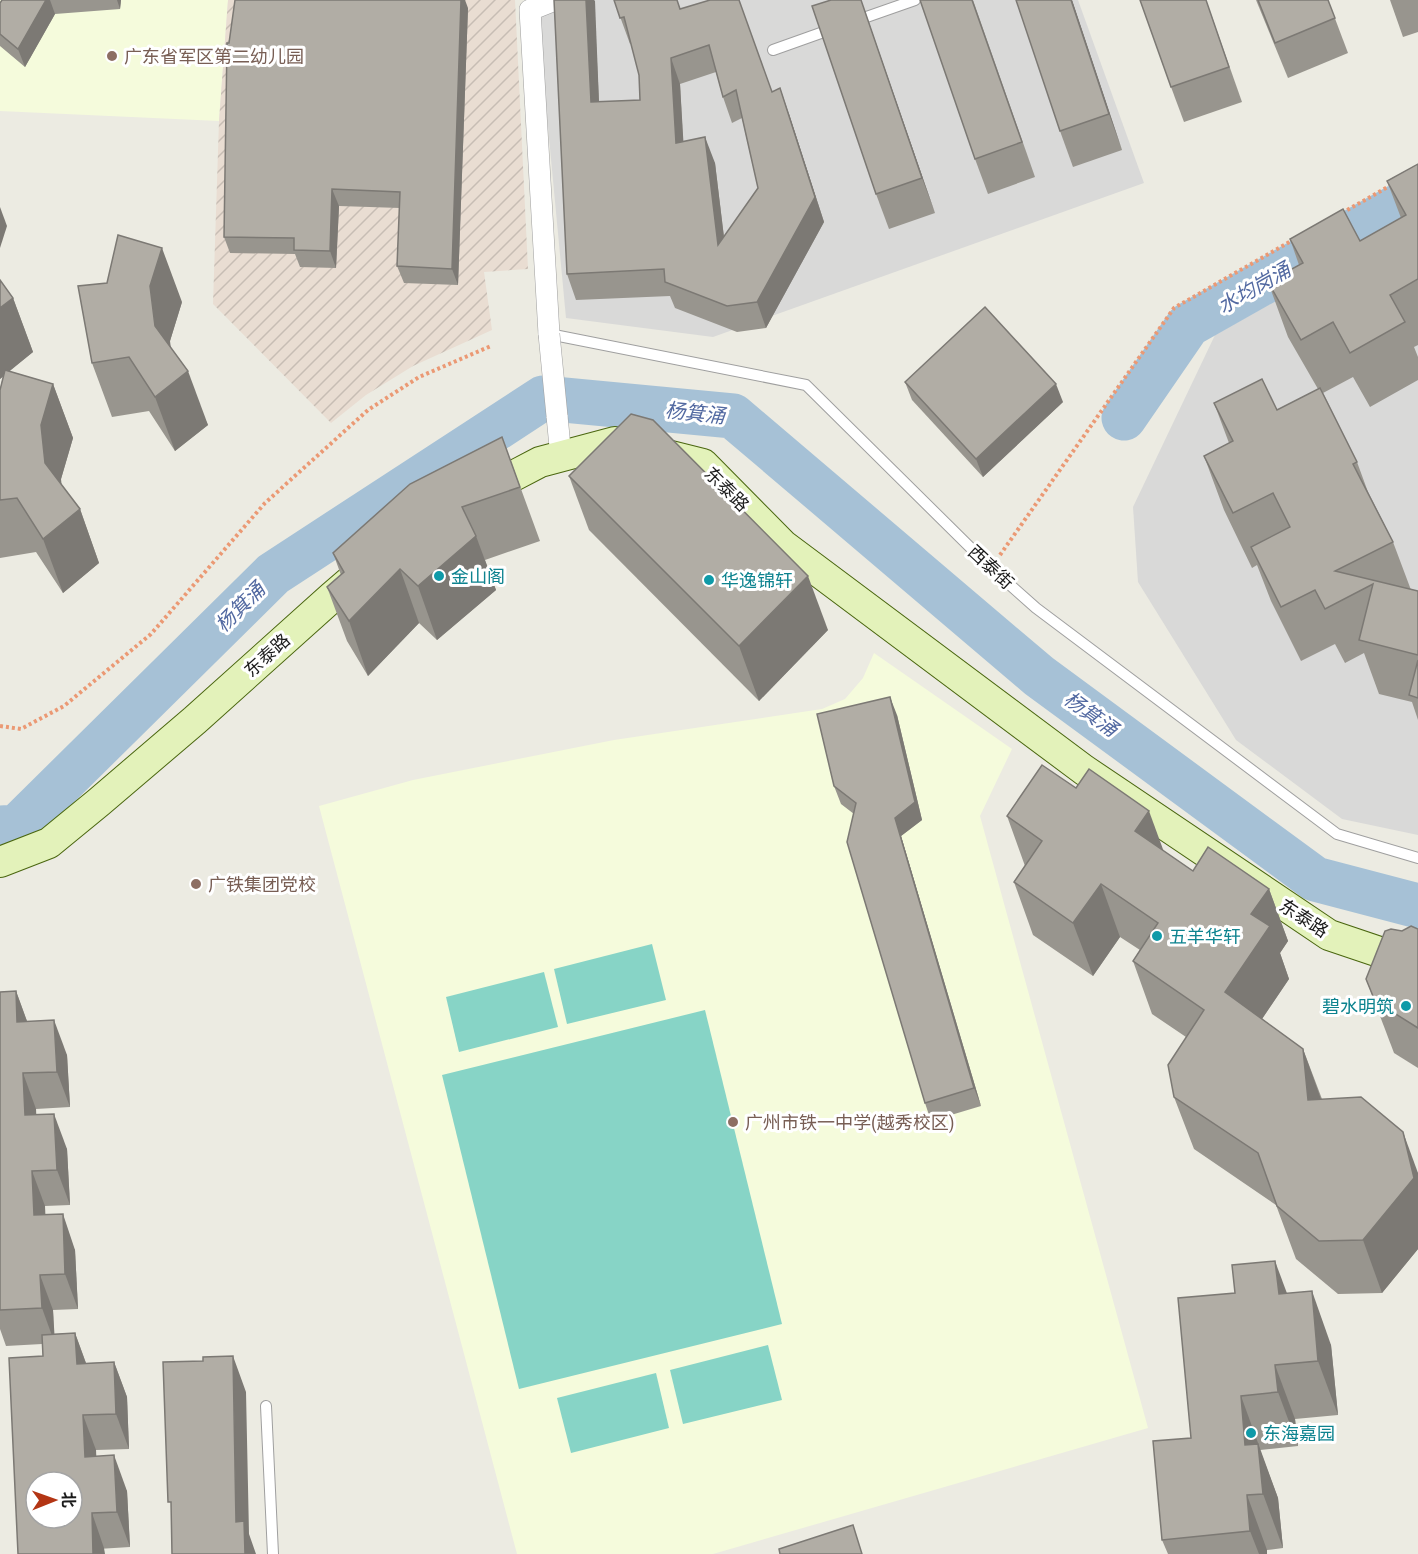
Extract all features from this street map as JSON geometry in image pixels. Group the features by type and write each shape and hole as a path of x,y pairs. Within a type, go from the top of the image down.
{"street":[{"path":"555,0 530,10 549,334 561,457"},
{"name":"东泰路","path":"456,505 540,462 615,442 703,464 783,545 1083,770 1329,935 1418,965"},
{"name":"东泰路","path":"0,862 49,843 195,720 382,555"}],"lane":[{"path":"773,50 915,0"},
{"name":"西泰街","path":"549,334 806,385 991,568 1036,608 1337,834 1418,858"},
{"path":"266,1406 273,1554"}],"path":[{"path":"1337,216 1398,181"},
{"path":"991,568 1174,308 1296,239"},
{"path":"0,726 21,729 64,706 151,634 265,503 368,410 418,377 491,346"}],"shaded area":[{"name":"广东省军区第二幼儿园","path":"0,0 228,0 219,121 0,111"},
{"path":"228,0 515,0 528,269 484,272 492,330 413,366 366,395 331,423 213,304 219,121"},
{"path":"536,0 1078,0 1144,183 713,337 566,318"},
{"path":"1418,220 1418,835 1342,819 1236,740 1138,582 1133,507 1215,335"},
{"name":"广州市铁一中学(越秀校区)","path":"874,653 1012,749 980,816 1148,1428 713,1554 517,1554 319,806 413,780 614,740 822,709 845,699 863,678"},
{"path":"652,944 666,1000 567,1024 554,969"},
{"path":"544,972 558,1027 459,1052 446,997"},
{"path":"705,1010 782,1324 519,1389 442,1075"},
{"path":"768,1345 782,1400 683,1424 670,1370"},
{"path":"656,1373 669,1428 571,1453 557,1398"}],"building":[{"path":"2,0 46,0 18,49 0,34 0,3"},
{"path":"235,0 461,0 452,269 397,266 400,192 332,189 330,251 294,250 294,238 224,237 227,43 229,43"},
{"path":"554,0 586,0 591,102 640,100 639,75 624,17 620,18 614,0 677,0 680,9 710,0 739,0 772,92 780,88 815,197 757,302 727,306 665,282 664,269 567,274","holes":["709,45 723,97 736,90 758,188 718,245 705,137 676,143 671,58"]},
{"path":"831,0 861,0 922,178 876,194 812,6"},
{"path":"920,0 972,0 1022,142 975,159"},
{"path":"1016,0 1071,0 1109,114 1060,131"},
{"path":"1140,0 1206,0 1229,67 1171,87"},
{"path":"1258,0 1328,0 1335,18 1275,43"},
{"path":"1418,164 1418,279 1390,295 1405,322 1350,353 1333,322 1301,340 1268,282 1303,263 1290,239 1343,209 1360,241 1406,215 1387,181"},
{"path":"118,235 162,248 150,286 155,326 188,371 155,397 129,357 92,363 78,286 107,283"},
{"path":"0,280 13,298 0,308"},
{"path":"985,307 1056,384 976,459 905,382"},
{"path":"5,370 53,384 41,425 45,463 80,509 43,539 17,498 0,500 0,390"},
{"path":"1262,379 1277,410 1320,388 1357,462 1353,464 1393,542 1335,571 1418,591 1418,655 1359,640 1373,584 1325,609 1315,590 1281,607 1251,547 1290,527 1273,493 1233,513 1204,456 1233,441 1214,403"},
{"path":"631,414 653,420 808,576 739,646 569,476"},
{"path":"502,437 520,487 462,507 476,536 418,586 400,569 349,621 327,587 344,572 333,553 410,484"},
{"path":"1418,660 1418,698 1409,695"},
{"path":"890,697 915,802 895,818 974,1088 925,1103 847,842 856,803 834,786 817,714"},
{"path":"1042,765 1076,788 1089,769 1149,811 1135,831 1193,871 1208,847 1269,889 1251,914 1270,926 1225,992 1303,1049 1308,1100 1361,1097 1403,1132 1414,1178 1363,1240 1319,1241 1277,1206 1258,1153 1174,1097 1168,1065 1204,1010 1133,961 1158,923 1101,884 1073,923 1014,882 1042,841 1007,816"},
{"path":"1411,926 1418,929 1418,1028 1375,1001 1366,979 1385,931 1391,929 1402,931"},
{"path":"16,991 17,1022 54,1020 57,1072 23,1073 25,1115 54,1114 57,1170 32,1171 34,1215 63,1214 65,1274 40,1275 42,1308 0,1310 0,992"},
{"path":"1275,1261 1279,1294 1312,1291 1318,1361 1275,1365 1278,1392 1241,1396 1245,1445 1258,1444 1263,1494 1247,1495 1250,1531 1162,1540 1153,1441 1191,1438 1178,1298 1235,1293 1232,1265"},
{"path":"75,1333 77,1364 114,1362 116,1414 83,1415 85,1457 114,1455 117,1512 92,1513 93,1554 18,1554 9,1358 43,1356 42,1335"},
{"path":"233,1356 236,1522 244,1521 245,1554 172,1554 163,1362 203,1361 203,1357"},
{"path":"853,1525 862,1554 780,1554 779,1549"}],"waterway":[{"name":"水均岗涌","path":"1124,418 1188,325 1418,195"},
{"name":"杨箕涌","path":"0,828 17,827 273,574 543,398 733,416 1039,676 1315,879 1418,906"}],"place":[{"name":"广东省军区第二幼儿园","path":"112,56"},
{"name":"金山阁","path":"439,576"},
{"name":"华逸锦轩","path":"709,580"},
{"name":"广铁集团党校","path":"196,884"},
{"name":"五羊华轩","path":"1157,936"},
{"name":"碧水明筑","path":"1406,1006"},
{"name":"广州市铁一中学(越秀校区)","path":"733,1122"},
{"name":"东海嘉园","path":"1251,1433"}]}
